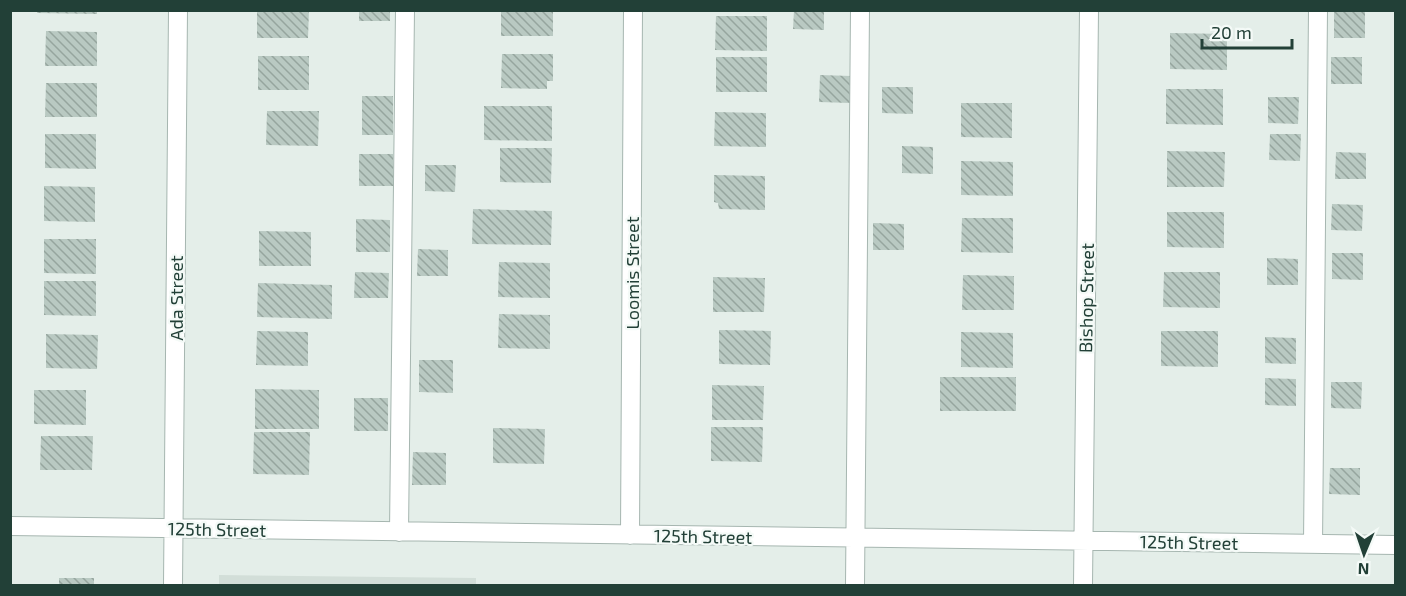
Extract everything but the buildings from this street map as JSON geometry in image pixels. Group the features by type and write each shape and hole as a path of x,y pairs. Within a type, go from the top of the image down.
{"street":[{"name":"Ada Street","path":"173,585 178,10"},
{"path":"399,532 405,10"},
{"name":"Loomis Street","path":"630,535 633,10"},
{"path":"855,585 860,10"},
{"name":"Bishop Street","path":"1083,585 1089,10"},
{"path":"1313,544 1318,10"},
{"name":"125th Street","path":"10,526 1395,545"}],"shaded area":[{"path":"219,575 476,578 476,585 219,586"}]}
